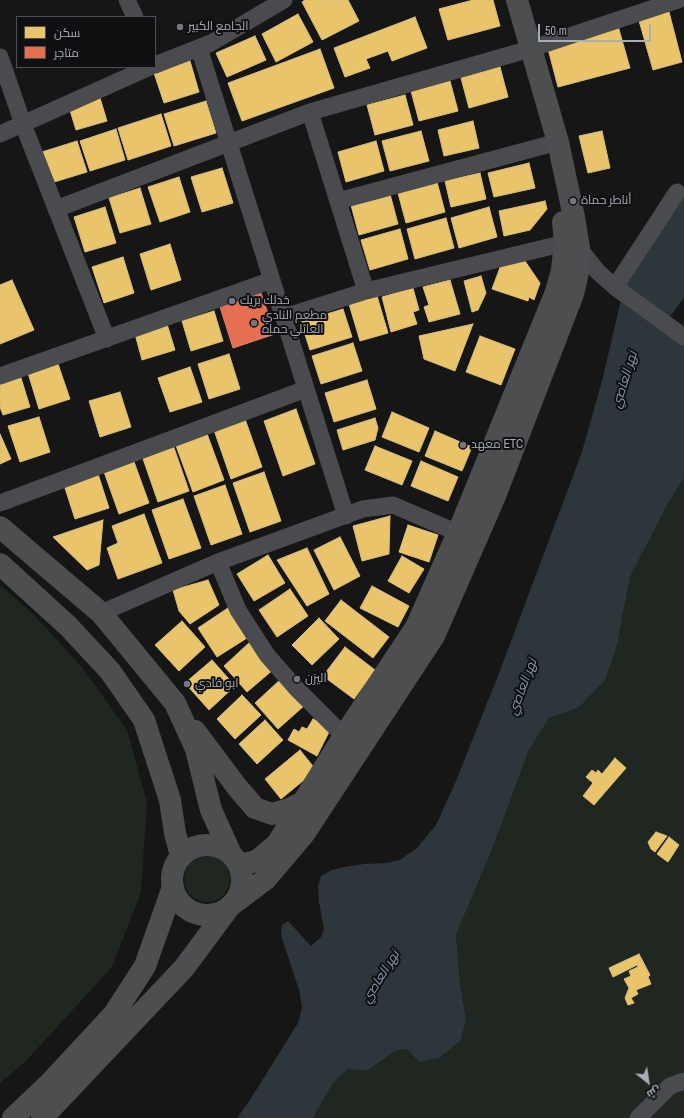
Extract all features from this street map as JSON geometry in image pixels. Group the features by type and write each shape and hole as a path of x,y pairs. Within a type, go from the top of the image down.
{"main road":[{"path":"507,0 526,50"},
{"path":"517,0 526,50 574,217 572,245 562,270 556,292 458,533 416,627 344,736 277,844 256,861 235,860 222,848 211,845 200,846 181,856 175,866 172,876 173,887 177,898 185,907 196,913 208,915 220,912 266,879 304,834 434,636 495,496 573,294 579,268 572,245"},
{"path":"0,527 101,613 174,703 237,787 255,808 272,814 289,809 303,802"},
{"path":"0,564 68,626 110,671 144,720 170,800 175,833 181,856"},
{"path":"42,1118 184,968 238,897 242,886 242,874 211,810 196,749 174,703"},
{"path":"13,1118 50,1083 114,1014 145,966 173,887"}],"street":[{"path":"127,0 135,16"},
{"path":"156,63 211,43 284,0"},
{"path":"56,209 310,112 526,50 678,0"},
{"path":"199,48 346,516"},
{"path":"0,57 23,124 107,339"},
{"path":"0,134 144,68"},
{"path":"310,112 366,291"},
{"path":"338,201 552,144"},
{"path":"615,287 677,192"},
{"path":"284,317 366,291 572,245 615,287 684,337"},
{"path":"0,376 272,280"},
{"path":"0,503 306,389"},
{"path":"101,613 218,562 363,509 393,505 458,533"},
{"path":"218,562 238,610 267,655 296,688 344,736"},
{"path":"638,1118 670,1086 684,1081"}],"shaded area":[{"path":"684,478 684,1118 313,1118 333,1083 348,1069 367,1071 395,1051 407,1049 419,1062 466,1018 460,984 456,935 491,852 529,750 549,718 578,708 617,645 630,577 667,505"},
{"path":"0,585 34,615 82,667 127,730 147,802 141,892 112,967 27,1060 0,1083"},
{"path":"202,856 212,856 220,860 226,866 230,874 230,884 226,892 220,898 212,902 202,902 194,898 188,892 184,884 184,874 188,866 194,860"}],"water":[{"name":"نهر العاصي","path":"684,191 684,298 662,327 684,343 684,478 667,505 630,577 617,645 605,680 578,708 549,718 529,750 491,852 456,935 460,984 466,1018 461,1040 439,1058 419,1062 407,1049 395,1051 367,1071 348,1069 333,1083 313,1118 237,1118 298,1023 302,1008 300,993 281,935 282,925 288,921 311,946 321,937 324,929 319,902 318,886 321,876 332,870 344,867 386,863 400,860 417,848 436,825 456,781 501,668 582,452 603,377 624,287"}],"building: سكن":[{"path":"305,0 348,0 359,21 322,40 302,2"},
{"path":"473,0 493,0 500,26 448,40 439,9"},
{"path":"668,8 682,62 653,70 638,17"},
{"path":"298,14 313,42 276,62 262,34"},
{"path":"415,17 427,48 392,61 388,51 366,59 370,68 345,77 334,48"},
{"path":"618,26 630,68 558,87 547,45"},
{"path":"255,36 266,60 227,77 216,53"},
{"path":"320,49 334,88 242,121 228,83"},
{"path":"190,61 199,92 164,103 154,73"},
{"path":"500,67 508,97 469,108 461,78"},
{"path":"450,81 458,111 419,121 411,91"},
{"path":"405,95 413,125 375,135 367,105"},
{"path":"100,98 107,121 76,130 69,107"},
{"path":"206,101 216,133 174,146 164,114"},
{"path":"161,114 171,146 128,160 118,128"},
{"path":"473,121 479,148 444,156 438,130"},
{"path":"116,129 125,160 90,171 80,141"},
{"path":"421,131 429,161 390,171 382,141"},
{"path":"602,131 610,168 588,173 579,136"},
{"path":"77,141 87,172 51,183 42,152"},
{"path":"376,141 384,171 346,182 338,152"},
{"path":"529,163 535,188 494,197 488,173"},
{"path":"222,168 233,203 202,212 191,177"},
{"path":"480,173 486,199 451,207 445,181"},
{"path":"179,177 190,212 160,222 148,187"},
{"path":"437,182 445,212 406,223 398,193"},
{"path":"140,188 151,224 120,233 109,198"},
{"path":"390,194 398,224 359,235 351,205"},
{"path":"545,201 547,209 530,230 504,236 499,211"},
{"path":"105,207 116,243 85,252 74,217"},
{"path":"489,207 497,237 459,248 451,218"},
{"path":"446,218 454,248 415,259 407,229"},
{"path":"400,229 408,259 370,270 361,240"},
{"path":"170,244 181,280 151,290 140,254"},
{"path":"123,257 134,293 104,303 92,267"},
{"path":"525,261 540,283 534,300 529,297 528,301 492,289 502,262"},
{"path":"481,276 486,293 478,310 472,312 464,281"},
{"path":"12,280 34,330 0,344 0,285"},
{"path":"450,280 460,314 429,322 424,307 429,305 423,287"},
{"path":"413,288 419,310 413,312 417,324 391,332 382,297"},
{"path":"377,296 388,333 360,341 349,304"},
{"path":"343,309 352,337 310,350 301,322"},
{"path":"214,311 223,341 191,351 182,321"},
{"path":"167,324 175,350 142,360 135,334"},
{"path":"473,324 455,371 424,359 419,336"},
{"path":"480,336 515,349 501,385 466,372"},
{"path":"353,343 362,371 321,384 312,356"},
{"path":"229,354 240,389 209,399 198,364"},
{"path":"58,364 70,399 39,409 28,373"},
{"path":"190,367 202,402 170,412 158,378"},
{"path":"21,378 30,407 3,415 0,407 0,384"},
{"path":"367,380 376,409 334,422 325,393"},
{"path":"120,392 131,427 100,437 89,401"},
{"path":"296,409 315,464 283,476 264,421"},
{"path":"392,412 429,428 419,452 382,437"},
{"path":"39,417 50,452 20,462 8,426"},
{"path":"375,418 378,428 375,440 343,450 337,430"},
{"path":"245,419 262,467 231,479 214,430"},
{"path":"206,431 224,480 193,492 175,443"},
{"path":"435,431 472,447 462,471 425,456"},
{"path":"0,434 11,459 0,464"},
{"path":"172,442 189,491 158,502 141,453"},
{"path":"375,446 412,461 402,485 365,470"},
{"path":"133,459 149,503 119,514 103,469"},
{"path":"421,461 458,477 448,501 411,486"},
{"path":"264,472 281,521 250,532 233,483"},
{"path":"98,474 109,508 75,519 64,485"},
{"path":"225,485 242,534 211,545 194,496"},
{"path":"183,499 201,548 169,559 152,510"},
{"path":"144,514 162,563 118,579 107,548 118,543 112,526"},
{"path":"390,516 389,554 362,561 353,526"},
{"path":"103,520 99,565 87,570 53,537"},
{"path":"408,525 438,535 429,562 399,552"},
{"path":"340,537 360,576 334,590 314,550"},
{"path":"307,548 329,594 307,606 277,560"},
{"path":"268,555 285,583 254,601 237,574"},
{"path":"402,556 424,569 409,593 388,581"},
{"path":"208,580 219,605 190,624 179,611 173,590"},
{"path":"372,586 409,606 398,627 360,608"},
{"path":"290,589 308,616 277,637 259,610"},
{"path":"341,600 389,637 373,658 325,621"},
{"path":"228,608 247,638 217,657 198,628"},
{"path":"319,618 339,639 312,665 292,645"},
{"path":"182,621 205,647 179,671 155,645"},
{"path":"250,642 274,669 247,692 224,666"},
{"path":"345,647 375,670 354,699 323,676"},
{"path":"212,660 235,686 209,710 185,683"},
{"path":"281,679 305,705 278,729 255,703"},
{"path":"242,695 261,715 235,739 217,719"},
{"path":"313,719 331,728 317,756 288,740 294,729 299,732 302,727 307,729"},
{"path":"265,720 283,740 257,764 239,744"},
{"path":"300,750 316,770 281,799 265,779"},
{"path":"615,758 626,768 594,805 583,796 593,783 586,777 592,770 596,773 598,770 602,774"},
{"path":"656,832 667,836 655,852 651,849 648,842"},
{"path":"669,837 679,845 668,862 657,854"},
{"path":"639,954 650,975 648,977 651,984 636,990 638,994 631,998 634,1003 628,1005 625,998 629,988 624,979 631,976 629,971 638,967 637,965 613,977 609,968"}],"building: متاجر":[{"path":"261,293 275,334 233,348 220,307"}],"place":[{"name":"الجامع الكبير","path":"180,27"},
{"name":"أناطر حماة","path":"573,201"},
{"name":"خدلك بريك","path":"232,301"},
{"name":"مطعم النادي العائلي حماه","path":"254,323"},
{"name":"معهد ETC","path":"463,445"},
{"name":"اليزن","path":"297,679"},
{"name":"ابو فادي","path":"187,684"}]}
